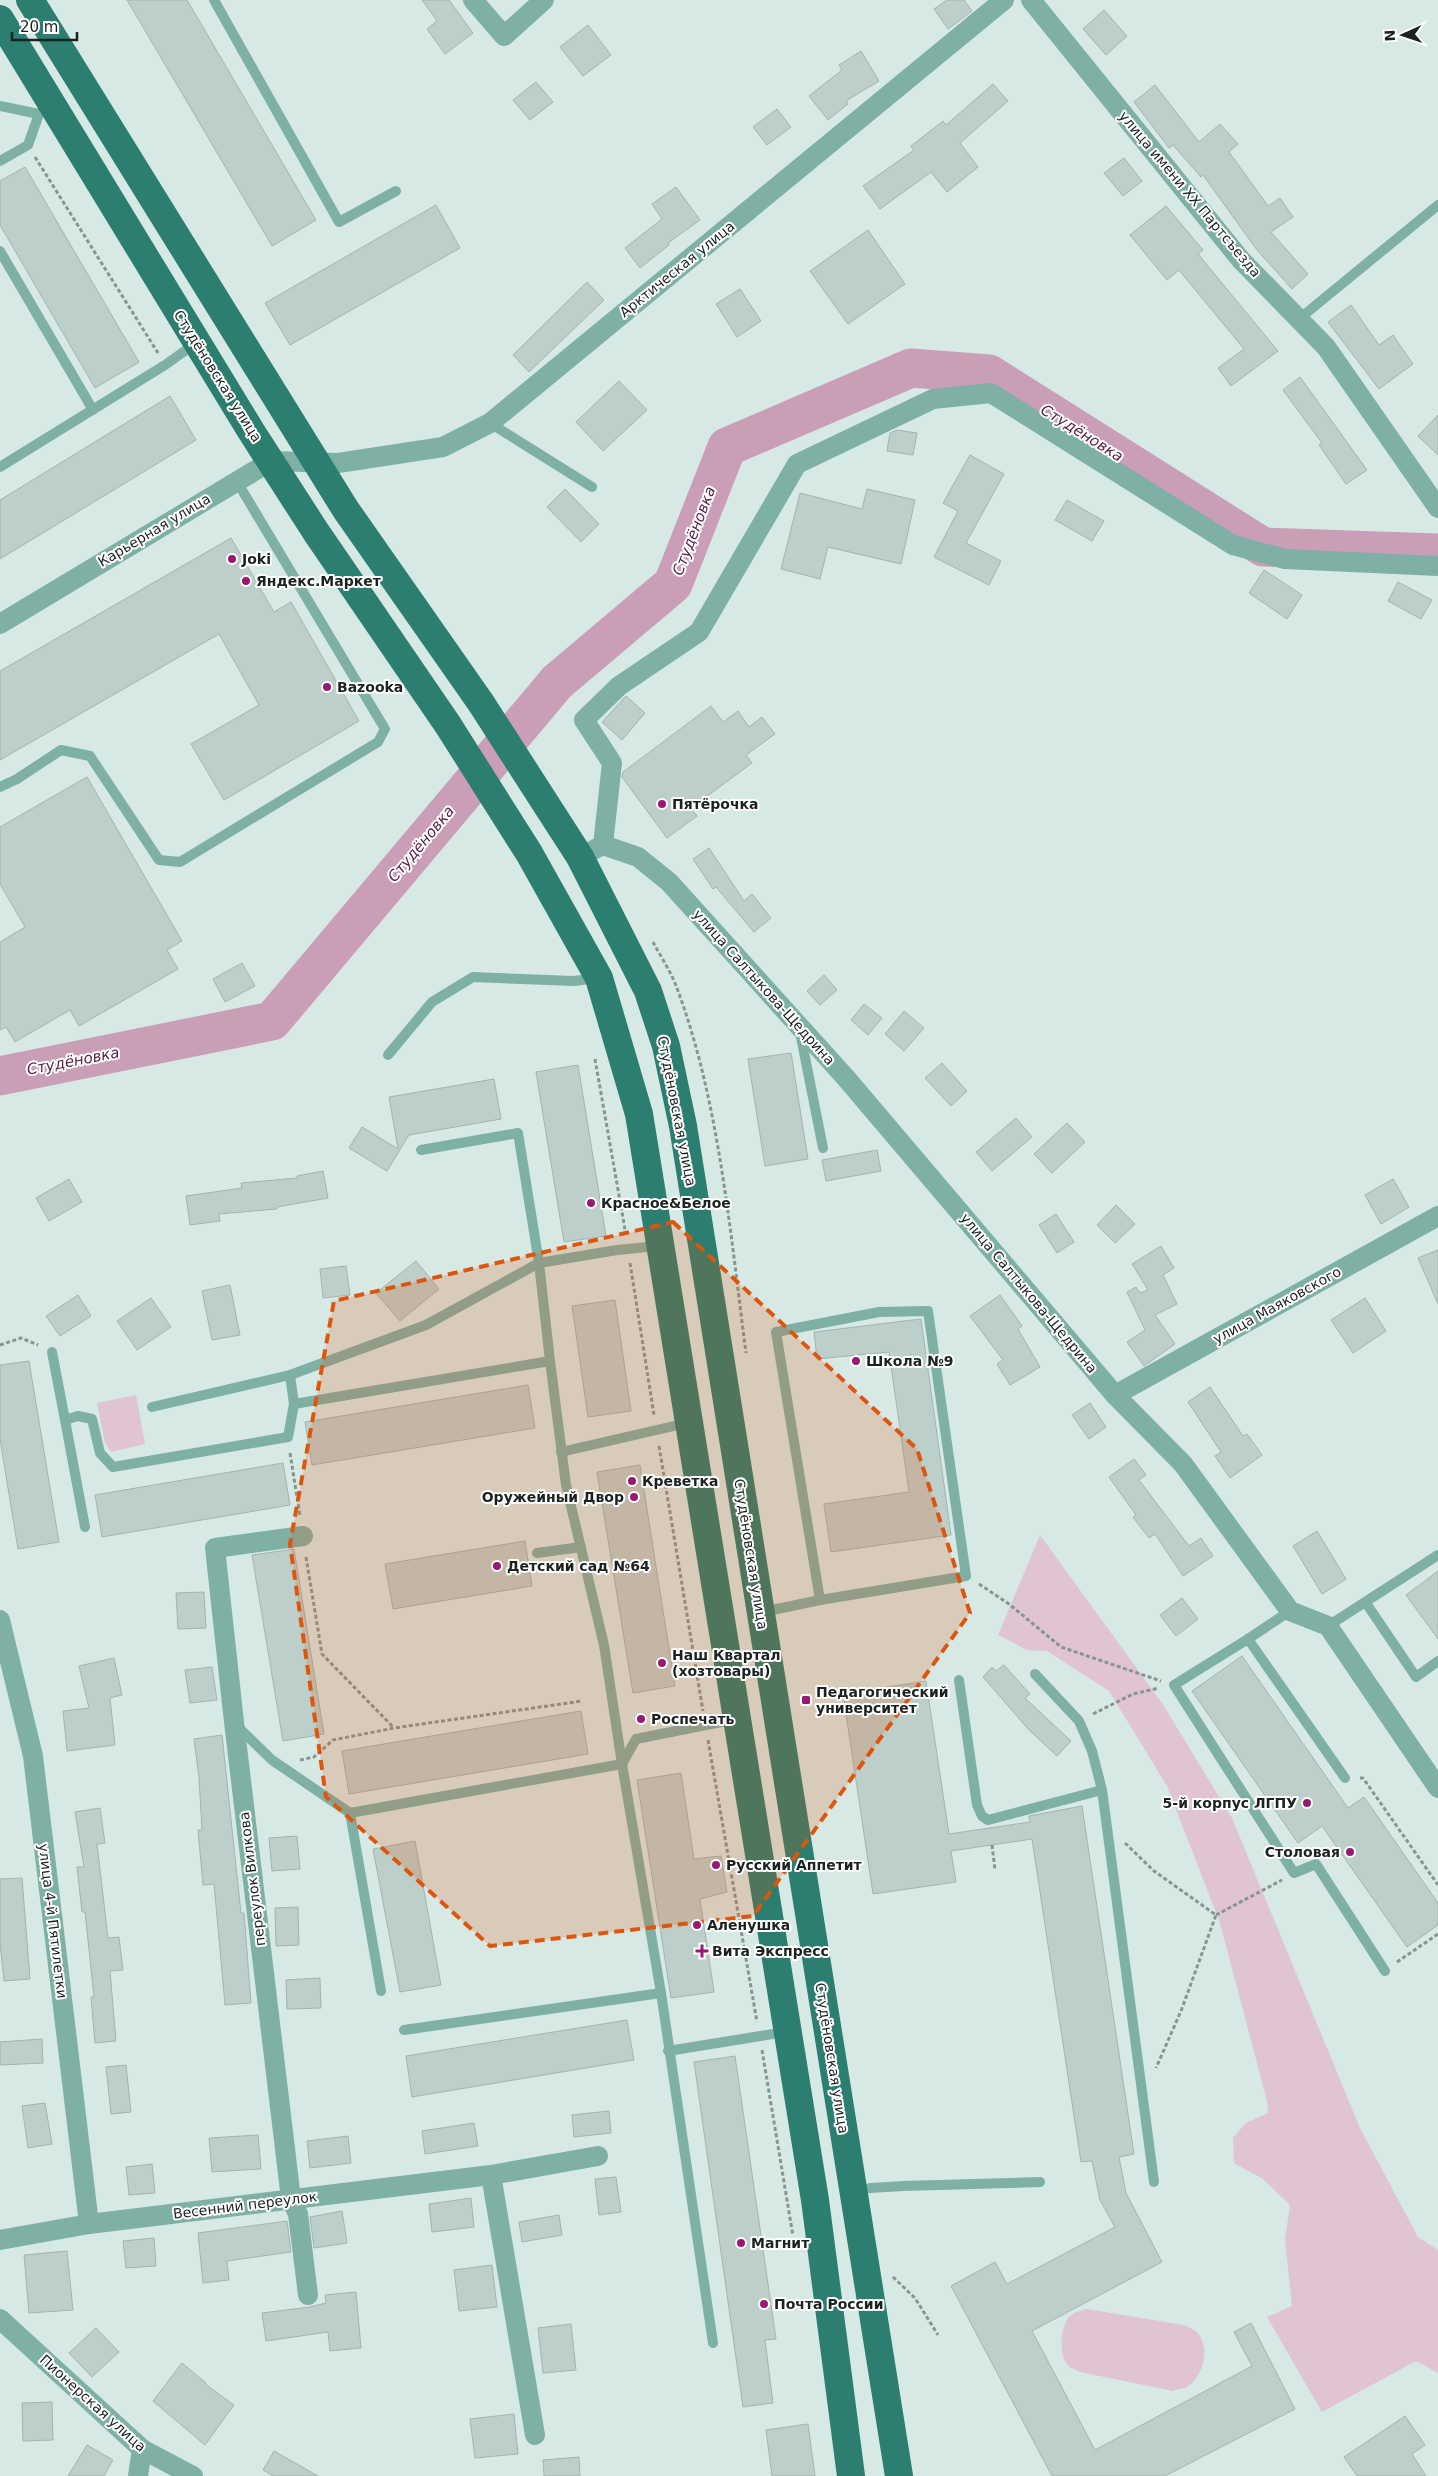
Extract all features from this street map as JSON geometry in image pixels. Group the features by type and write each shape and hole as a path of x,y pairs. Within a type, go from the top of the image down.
{"main road":[{"path":"30,0 346,510"},
{"name":"Студёновская улица","path":"0,19 45,110 197,342 316,532 448,725 529,854 599,978"},
{"path":"251,431 271,442 279,435 284,409"},
{"path":"316,532 314,507 324,500 346,510"},
{"name":"Студёновская улица","path":"346,510 481,703 564,832 592,851 648,992 666,1046 683,1126 899,2476"},
{"path":"599,978 639,1114 815,2200 851,2476"}],"street":[{"path":"473,0 504,36 544,0"},
{"name":"Арктическая улица","path":"316,461 338,463 443,447 490,423 1004,0"},
{"name":"улица имени ХХ Партсъезда","path":"1031,0 1242,260 1326,346 1438,508"},
{"path":"592,851 612,763 584,720 619,686 699,632 797,464 933,399 991,393 1233,545 1285,559 1438,566"},
{"name":"Карьерная улица","path":"0,624 236,480 271,461 316,461"},
{"name":"улица Салтыкова-Щедрина","path":"592,851 638,857 669,882 846,1078 1115,1395 1183,1464 1290,1612"},
{"name":"улица Маяковского","path":"1115,1395 1438,1216"},
{"name":"переулок Вилкова","path":"303,1536 215,1548 291,2199 298,2214 308,2295"},
{"path":"1290,1612 1328,1626 1438,1788"},
{"name":"улица 4-й Пятилетки","path":"0,1620 33,1756 89,2224"},
{"name":"Весенний переулок","path":"0,2240 89,2224 491,2175 598,2156"},
{"path":"491,2175 535,2435"},
{"name":"Пионерская улица","path":"0,2319 142,2449 193,2476"},
{"path":"138,2476 142,2449"}],"lane":[{"path":"214,0 339,222 396,191"},
{"path":"0,106 45,110 28,145 0,161"},
{"path":"1299,319 1438,205"},
{"path":"0,251 93,410"},
{"path":"0,467 93,410 197,342"},
{"path":"490,423 592,486"},
{"path":"0,787 17,779 61,750 90,756 159,860 180,862 378,742 385,729 236,480"},
{"path":"388,1055 432,1002 473,977 574,981 599,978"},
{"path":"798,1025 823,1148"},
{"path":"421,1150 518,1133 539,1263 562,1452 581,1547 604,1645 661,1993 668,2051 713,2343"},
{"path":"152,1407 290,1375 426,1326 539,1263 660,1246"},
{"path":"760,1613 820,1600 966,1576 928,1311 879,1312 776,1332 820,1600"},
{"path":"52,1352 85,1527"},
{"path":"294,1404 550,1361"},
{"path":"65,1420 78,1416 92,1419 100,1453 112,1467 288,1437 294,1404 290,1375"},
{"path":"562,1452 688,1423"},
{"path":"537,1553 581,1547"},
{"path":"1328,1626 1438,1555"},
{"path":"1366,1603 1416,1677 1438,1661"},
{"path":"1290,1612 1174,1685 1294,1873 1316,1864 1385,1971"},
{"path":"1248,1639 1345,1778"},
{"path":"1035,1674 1079,1721 1092,1751 1102,1790 1154,2182"},
{"path":"958,1680 978,1805 982,1816 988,1820 1102,1790"},
{"path":"622,1764 636,1739 736,1719"},
{"path":"234,1722 280,1764 350,1813 381,1992"},
{"path":"350,1813 622,1764"},
{"path":"404,2030 661,1993"},
{"path":"668,2051 787,2032"},
{"path":"853,2192 870,2188 903,2186 1040,2182"}],"path":[{"path":"594,1055 628,1249 705,1726 794,2243"},
{"path":"0,1345 21,1338 52,1352"},
{"path":"288,1437 322,1654 394,1728"},
{"path":"966,1576 1009,1604 1061,1647 1174,1685"},
{"path":"1079,1721 1133,1694 1174,1685"},
{"path":"280,1764 314,1758 333,1740 394,1728 582,1700"},
{"path":"1345,1778 1363,1778 1438,1885"},
{"path":"1106,1825 1154,1871 1216,1915"},
{"path":"992,1845 995,1870"},
{"path":"1143,2098 1181,2011 1216,1915 1294,1873"},
{"path":"1385,1971 1438,1934"},
{"path":"915,2298 938,2335"}],"highlighted area":[{"path":"673,1222 917,1449 970,1613 753,1916 490,1946 326,1797 290,1544 334,1301"}],"shaded area":[{"path":"136,1395 145,1444 111,1452 105,1443 97,1403"},
{"path":"1040,1535 1162,1703 1232,1818 1360,2128 1418,2237 1438,2250 1438,2373 1416,2361 1322,2412 1267,2317 1292,2306 1285,2239 1290,2205 1263,2179 1234,2163 1233,2138 1246,2123 1268,2113 1267,2101 1220,1923 1167,1786 1109,1691 1047,1651 1027,1650 998,1635"},
{"path":"1087,2309 1184,2325 1198,2333 1204,2346 1204,2361 1198,2376 1185,2388 1173,2391 1080,2372 1072,2368 1065,2362 1063,2356 1062,2335 1069,2317"}],"building":[{"path":"127,0 187,0 316,220 272,246"},
{"path":"422,0 449,0 473,33 445,54 427,29 437,21"},
{"path":"947,0 964,0 972,11 948,29 934,9"},
{"path":"1104,10 1127,36 1106,55 1083,29"},
{"path":"588,25 611,55 583,76 560,47"},
{"path":"861,51 879,81 846,101 848,104 828,120 809,96 842,70 839,65"},
{"path":"536,82 553,102 530,120 513,100"},
{"path":"993,84 1008,101 960,143 978,167 947,192 931,172 880,209 863,186 914,150 911,146 943,121 946,125"},
{"path":"1155,85 1199,142 1220,124 1238,144 1229,152 1268,206 1280,198 1293,217 1271,232 1308,274 1292,289 1257,250 1203,175 1201,177 1173,145 1169,148 1134,102"},
{"path":"777,109 791,127 767,145 753,127"},
{"path":"1124,158 1142,181 1123,196 1104,173"},
{"path":"25,167 139,362 95,388 0,225 0,181"},
{"path":"676,187 700,220 668,243 669,245 640,268 625,248 662,219 652,204"},
{"path":"436,205 460,248 290,345 265,303"},
{"path":"1166,206 1203,250 1198,254 1278,351 1231,386 1218,368 1244,349 1179,270 1167,280 1130,235"},
{"path":"868,230 905,284 848,324 810,271"},
{"path":"587,282 604,300 529,372 513,355"},
{"path":"740,289 761,321 737,337 716,304"},
{"path":"1351,305 1379,345 1393,335 1413,364 1379,389 1328,322"},
{"path":"1300,377 1367,470 1346,484 1319,445 1322,443 1283,390"},
{"path":"619,381 647,410 603,451 576,422"},
{"path":"170,396 196,440 0,559 0,500"},
{"path":"1438,415 1438,455 1418,436"},
{"path":"897,430 917,433 913,455 887,451 890,433"},
{"path":"970,455 1004,474 966,543 1001,561 989,585 934,557 958,511 943,503"},
{"path":"565,489 599,524 581,542 547,507"},
{"path":"867,489 915,500 901,564 828,547 820,579 781,569 800,493 862,509"},
{"path":"1067,500 1104,521 1092,541 1055,520"},
{"path":"231,538 274,612 291,602 359,721 224,800 191,744 259,705 219,634 0,760 0,671"},
{"path":"1264,570 1302,595 1287,619 1249,593"},
{"path":"1398,582 1432,600 1421,619 1388,601"},
{"path":"626,696 645,713 622,740 602,722"},
{"path":"711,706 723,722 738,711 749,727 762,717 775,734 746,755 752,763 691,808 697,816 667,838 622,777 623,772"},
{"path":"87,777 182,941 167,950 178,969 79,1026 70,1010 15,1042 6,1027 0,1030 0,942 25,927 0,884 0,827"},
{"path":"709,848 744,901 752,894 771,918 754,932 716,887 713,889 693,859"},
{"path":"242,963 255,986 225,1002 213,979"},
{"path":"824,975 837,990 820,1005 807,991"},
{"path":"864,1004 882,1018 868,1035 851,1020"},
{"path":"904,1011 924,1028 904,1051 885,1034"},
{"path":"791,1053 808,1159 765,1166 748,1059"},
{"path":"942,1063 967,1091 951,1106 925,1078"},
{"path":"578,1065 606,1236 564,1242 536,1072"},
{"path":"494,1079 501,1119 409,1135 387,1171 349,1148 362,1127 398,1149 389,1097"},
{"path":"1016,1118 1032,1137 992,1171 976,1152"},
{"path":"1067,1123 1085,1142 1052,1173 1034,1154"},
{"path":"877,1150 881,1171 826,1181 822,1160"},
{"path":"323,1171 328,1198 277,1207 277,1209 219,1214 220,1221 190,1225 186,1196 242,1188 241,1183 297,1178 297,1176"},
{"path":"69,1179 82,1202 49,1221 36,1198"},
{"path":"1393,1179 1409,1207 1381,1224 1365,1195"},
{"path":"1116,1205 1135,1224 1115,1243 1097,1225"},
{"path":"1056,1214 1074,1242 1057,1253 1039,1225"},
{"path":"1161,1246 1174,1268 1163,1275 1177,1304 1155,1315 1175,1344 1144,1366 1127,1342 1145,1330 1127,1292 1136,1287 1140,1293 1148,1290 1132,1264"},
{"path":"1438,1250 1438,1304 1418,1258"},
{"path":"416,1261 439,1289 400,1321 376,1293"},
{"path":"346,1266 350,1295 323,1298 320,1269"},
{"path":"230,1285 240,1335 212,1340 202,1291"},
{"path":"78,1295 91,1316 60,1336 46,1316"},
{"path":"1000,1295 1022,1326 1018,1329 1040,1367 1010,1385 997,1364 1003,1360 970,1316"},
{"path":"151,1298 171,1327 137,1350 117,1321"},
{"path":"1365,1298 1386,1331 1353,1353 1331,1320"},
{"path":"615,1300 631,1411 588,1417 572,1306"},
{"path":"921,1319 951,1535 831,1552 824,1504 909,1492 889,1352 817,1359 814,1332"},
{"path":"29,1361 59,1542 18,1549 0,1439 0,1365"},
{"path":"528,1385 535,1428 312,1465 305,1422"},
{"path":"1210,1387 1243,1436 1247,1434 1262,1455 1230,1478 1215,1456 1221,1452 1188,1402"},
{"path":"1090,1403 1106,1427 1089,1439 1072,1415"},
{"path":"1134,1459 1146,1475 1139,1480 1189,1546 1201,1538 1213,1556 1183,1576 1155,1534 1149,1538 1133,1517 1136,1515 1109,1477"},
{"path":"283,1463 290,1505 102,1537 95,1495"},
{"path":"640,1465 675,1686 633,1693 597,1472"},
{"path":"1317,1531 1346,1579 1322,1594 1293,1546"},
{"path":"525,1541 532,1586 393,1609 385,1564"},
{"path":"294,1549 324,1734 283,1741 252,1555"},
{"path":"1438,1571 1438,1639 1406,1595"},
{"path":"204,1592 206,1628 178,1629 176,1593"},
{"path":"1182,1598 1198,1619 1176,1636 1160,1615"},
{"name":"5-й корпус ЛГПУ","path":"1242,1656 1348,1808 1364,1797 1438,1903 1438,1925 1407,1947 1322,1826 1298,1843 1192,1691"},
{"path":"114,1658 122,1695 110,1698 115,1745 67,1751 63,1711 89,1708 79,1666"},
{"path":"1004,1665 1030,1694 1025,1698 1071,1741 1057,1756 1029,1730 983,1677 992,1667 996,1671"},
{"path":"212,1667 217,1700 190,1703 185,1670"},
{"path":"926,1681 949,1834 1030,1822 1029,1816 1082,1806 1134,2154 1119,2157 1126,2193 1162,2262 1032,2331 1095,2450 1252,2366 1234,2332 1251,2323 1295,2409 1165,2476 1052,2476 951,2286 995,2262 1007,2284 1115,2227 1100,2200 1092,2161 1081,2162 1032,1839 951,1851 956,1882 873,1894 843,1694"},
{"path":"581,1711 588,1754 349,1794 342,1751"},
{"path":"222,1735 241,1913 244,1913 251,2003 225,2005 214,1884 203,1885 198,1830 202,1830 199,1778 194,1739"},
{"path":"681,1773 694,1859 721,1856 727,1892 700,1899 714,1992 671,1998 637,1780"},
{"path":"100,1808 105,1843 97,1844 108,1938 119,1937 123,1970 110,1971 116,2041 95,2043 91,1997 94,1997 85,1912 82,1912 77,1867 84,1867 75,1812"},
{"path":"297,1836 300,1869 272,1871 269,1838"},
{"path":"415,1841 441,1985 400,1992 373,1849"},
{"path":"22,1878 30,1979 4,1981 0,1943 0,1879"},
{"path":"298,1907 299,1945 276,1946 275,1908"},
{"path":"320,1978 321,2008 287,2009 286,1980"},
{"path":"627,2020 634,2060 412,2097 406,2056"},
{"path":"42,2039 43,2063 0,2065 0,2042"},
{"name":"Магнит","path":"735,2056 776,2339 765,2340 773,2403 743,2407 694,2062"},
{"path":"126,2065 131,2112 111,2114 106,2067"},
{"path":"45,2103 52,2144 28,2148 22,2106"},
{"path":"609,2111 611,2133 574,2137 572,2115"},
{"path":"474,2123 478,2146 425,2154 422,2131"},
{"path":"258,2135 261,2169 212,2172 209,2138"},
{"path":"348,2136 351,2163 310,2168 307,2141"},
{"path":"152,2164 155,2193 129,2195 126,2167"},
{"path":"616,2177 621,2212 599,2215 595,2179"},
{"path":"471,2198 474,2227 432,2232 429,2204"},
{"path":"342,2211 347,2243 314,2248 310,2217"},
{"path":"559,2215 562,2235 522,2242 519,2222"},
{"path":"287,2221 291,2252 227,2261 229,2280 203,2283 198,2233"},
{"path":"154,2238 156,2266 126,2268 123,2241"},
{"path":"67,2251 73,2310 29,2313 24,2255"},
{"path":"492,2265 497,2307 459,2311 454,2270"},
{"path":"356,2292 361,2348 330,2351 328,2332 266,2341 262,2313 310,2307 326,2303 325,2295"},
{"path":"571,2324 576,2370 543,2373 538,2328"},
{"path":"96,2328 119,2352 92,2377 69,2353"},
{"path":"182,2363 205,2384 234,2405 205,2445 153,2401"},
{"path":"52,2402 53,2440 23,2441 22,2403"},
{"path":"514,2414 518,2454 475,2458 470,2419"},
{"path":"1405,2416 1425,2445 1412,2454 1426,2476 1357,2476 1344,2457"},
{"path":"808,2424 815,2476 772,2476 766,2430"},
{"path":"87,2445 113,2460 104,2476 68,2476"},
{"path":"274,2451 318,2476 273,2476 263,2470"},
{"path":"579,2457 580,2476 544,2476 543,2460"}],"waterway":[{"name":"Студёновка","path":"0,1076 272,1021 557,682 673,584 727,447 911,368 989,374 1263,547 1438,553"}],"place":[{"name":"Joki","path":"232,559"},
{"name":"Яндекс.Маркет","path":"246,581"},
{"name":"Bazooka","path":"327,687"},
{"name":"Пятёрочка","path":"662,804"},
{"name":"Красное&Белое","path":"591,1203"},
{"name":"Школа №9","path":"856,1361"},
{"name":"Креветка","path":"632,1481"},
{"name":"Оружейный Двор","path":"634,1497"},
{"name":"Детский сад №64","path":"497,1566"},
{"name":"Наш Квартал (хозтовары)","path":"662,1663"},
{"name":"Педагогический университет","path":"806,1700"},
{"name":"Роспечать","path":"641,1719"},
{"name":"5-й корпус ЛГПУ","path":"1307,1803"},
{"name":"Столовая","path":"1350,1852"},
{"name":"Русский Аппетит","path":"716,1865"},
{"name":"Аленушка","path":"697,1925"},
{"name":"Вита Экспресс","path":"702,1951"},
{"name":"Магнит","path":"741,2243"},
{"name":"Почта России","path":"764,2304"}]}
